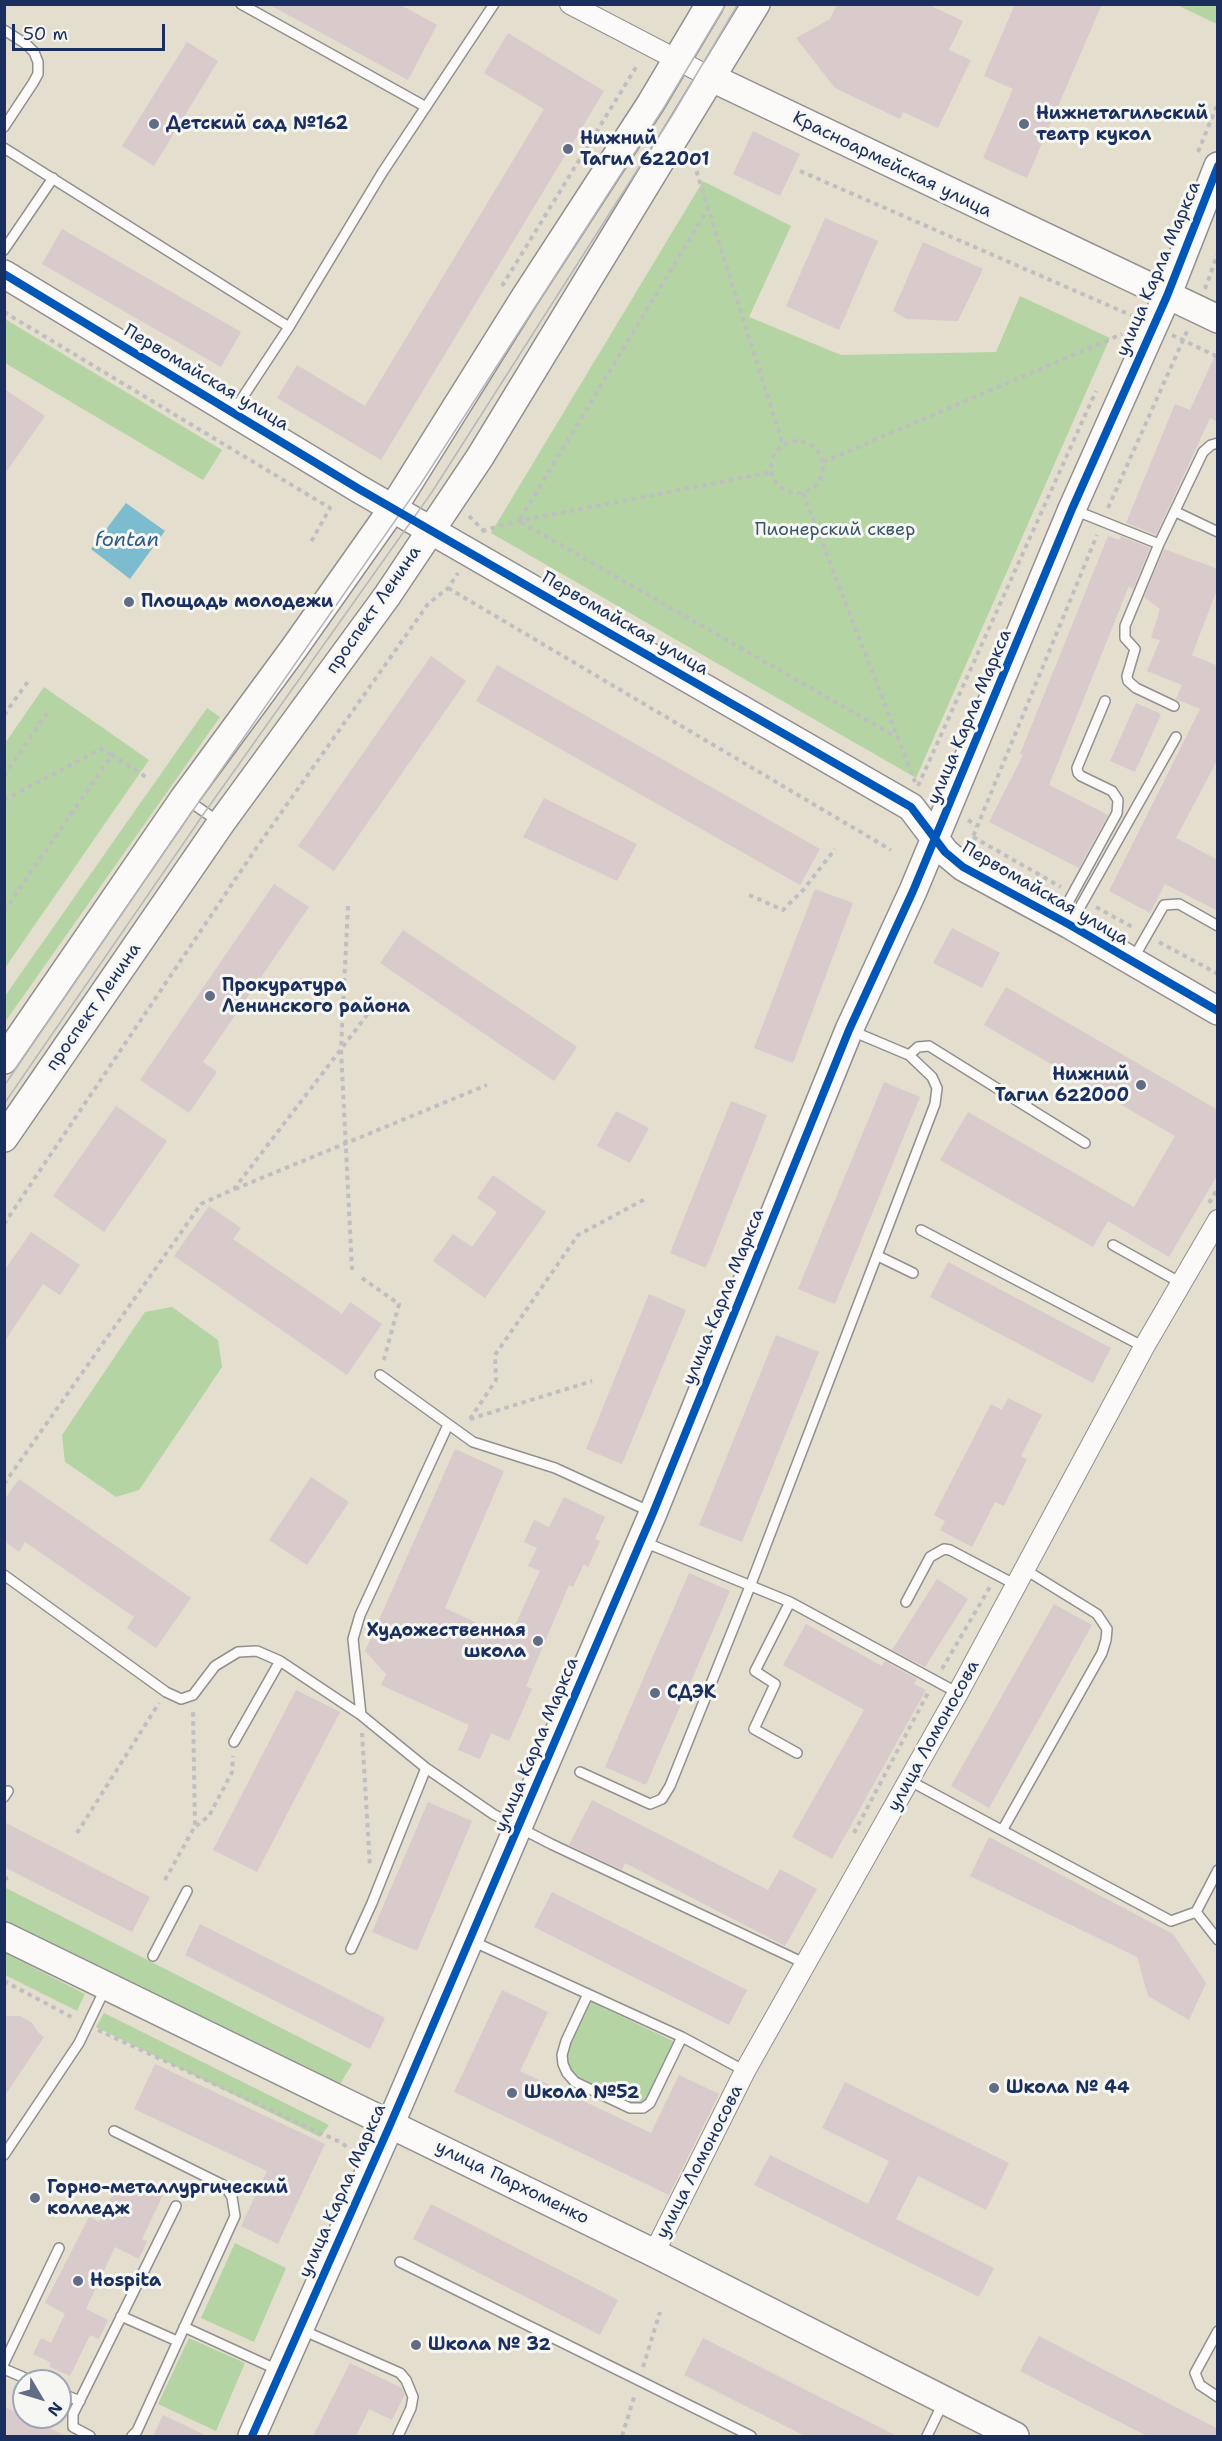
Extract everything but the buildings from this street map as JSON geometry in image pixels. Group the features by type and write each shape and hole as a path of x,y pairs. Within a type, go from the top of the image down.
{"street":[{"name":"Красноармейская улица","path":"570,4 712,78 1207,314"},
{"path":"4,1060 184,798 393,508 525,297 651,103 710,4"},
{"name":"проспект Ленина","path":"4,1138 221,823 387,596 480,457 756,4"},
{"name":"улица Карла Маркса","path":"252,2436 390,2125 653,1513 849,1030 914,891 1072,509 1141,321 1156,291 1207,162"},
{"name":"Первомайская улица","path":"4,274 430,530 911,807 945,852 963,867 1065,922 1218,1011"},
{"name":"улица Ломоносова","path":"654,2253 745,2071 958,1694 1144,1347 1218,1220"},
{"name":"улица Пархоменко","path":"4,1936 654,2253 1015,2436"}],"lane":[{"path":"241,4 426,107"},
{"path":"233,412 289,327 372,188 494,4"},
{"path":"4,30 26,44 34,52 38,62 38,74 4,127"},
{"path":"4,148 289,327"},
{"path":"4,250 53,178"},
{"path":"1174,706 1136,688 1128,681 1127,676 1135,649 1125,638 1125,626 1203,452 1211,445 1218,443"},
{"path":"1072,509 1160,544"},
{"path":"1176,512 1218,532"},
{"path":"1065,922 1117,813 1118,800 1112,791 1081,776 1077,768 1105,701"},
{"path":"1065,922 1176,737"},
{"path":"184,798 221,823"},
{"path":"1132,961 1164,905 1179,904 1218,926"},
{"path":"580,1772 650,1804 662,1799 670,1786 751,1584 935,1104 937,1088 932,1077 909,1055 849,1030"},
{"path":"909,1055 918,1047 928,1046 1085,1143"},
{"path":"921,1230 1144,1347"},
{"path":"1113,1245 1181,1283"},
{"path":"878,1256 913,1273"},
{"path":"380,1375 473,1442 555,1468 653,1513"},
{"path":"361,1715 353,1640 360,1615 448,1425"},
{"path":"641,1541 751,1584 790,1602 958,1694"},
{"path":"906,1602 930,1557 944,1549 1020,1577 1097,1614 1107,1629 1102,1653 1002,1829"},
{"path":"4,1575 166,1692 181,1699 193,1695 215,1666 238,1652 257,1651 280,1661 361,1715 426,1768 493,1814 551,1844 806,1964"},
{"path":"790,1602 754,1671 775,1684 754,1729 797,1754"},
{"path":"234,1742 280,1661"},
{"path":"351,1949 372,1904 426,1768"},
{"path":"910,1780 1171,1921 1196,1912 1218,1870"},
{"path":"153,1956 186,1891"},
{"path":"1196,1912 1218,1940"},
{"path":"469,1940 682,2037 745,2071"},
{"path":"4,2155 79,2043 106,1987"},
{"path":"588,1994 566,2041 562,2055 563,2064 575,2082 630,2108 643,2108 650,2103 682,2037"},
{"path":"114,2131 225,2186 232,2197 235,2216 137,2432 132,2436"},
{"path":"90,2436 73,2427 72,2418 176,2206"},
{"path":"4,2362 59,2248"},
{"path":"400,2262 752,2436"},
{"path":"121,2316 177,2341"},
{"path":"184,2327 280,2371"},
{"path":"299,2329 400,2373 406,2380 413,2397 411,2408 398,2436"},
{"path":"1218,2331 1196,2373 1200,2385 1218,2397"},
{"path":"72,2398 80,2402"},
{"path":"927,2436 944,2400"}],"path":[{"path":"495,296 638,64"},
{"path":"1207,162 1218,103"},
{"path":"690,151 783,445"},
{"path":"800,171 1183,339 1218,357"},
{"path":"519,521 709,207"},
{"path":"963,867 977,826 1103,520 1183,339 1207,314 1218,253"},
{"path":"823,462 1122,334 1141,321 1156,291"},
{"path":"4,312 330,508 310,544"},
{"path":"1117,345 1122,334"},
{"path":"803,493 918,788 1098,388"},
{"path":"792,441 802,441 812,445 823,462 823,472 819,482 803,493 792,493 783,489 776,482 772,472 772,462 776,453 783,445 792,441"},
{"path":"482,531 519,521 772,472"},
{"path":"519,521 898,738"},
{"path":"4,1224 263,838 428,604 448,588 458,573"},
{"path":"448,588 891,850"},
{"path":"4,715 29,680"},
{"path":"4,776 50,709"},
{"path":"4,800 101,749 146,777"},
{"path":"4,911 112,755"},
{"path":"749,895 783,910 804,889 835,849"},
{"path":"348,906 342,1049 352,1270"},
{"path":"234,1189 374,1006"},
{"path":"4,1484 201,1204 487,1085"},
{"path":"470,1419 496,1380 495,1355 578,1235 647,1198"},
{"path":"362,1278 399,1304 380,1375"},
{"path":"448,1425 592,1381"},
{"path":"77,1833 166,1692"},
{"path":"193,1695 195,1826"},
{"path":"361,1715 370,1868"},
{"path":"165,1880 195,1826 208,1816 232,1772 234,1742"},
{"path":"4,1981 87,2025 340,2142 371,2165"}],"green space":[{"path":"1177,5 1217,5 1217,24"},
{"name":"Пионерский сквер","path":"703,181 791,226 749,317 841,355 996,352 1020,296 1110,338 916,778 491,533"},
{"path":"5,319 222,450 203,480 5,363"},
{"path":"44,687 149,760 5,968 5,743"},
{"path":"207,708 220,717 5,1022 5,996"},
{"path":"172,1307 218,1340 222,1367 139,1490 116,1497 65,1462 62,1435 145,1312"},
{"path":"4,1887 352,2064 336,2091 5,1925"},
{"path":"5,1953 85,1994 77,2011 5,1975"},
{"path":"589,2001 675,2042 643,2108 558,2067"},
{"path":"104,2013 329,2125 320,2137 96,2027"},
{"path":"235,2243 286,2268 254,2342 201,2318"},
{"path":"189,2338 245,2363 216,2431 158,2404"}],"water":[{"name":"fontan","path":"126,503 165,531 130,579 91,549"}],"tram line":[{"path":"4,1086 420,485 663,109 726,4"},
{"path":"4,1104 205,812 432,492 673,114 738,4"}],"cycle path":[{"path":"252,2436 390,2125 653,1513 849,1030 913,891 1072,509 1167,296 1218,166"},
{"path":"4,274 359,489 911,807 945,852 963,867 1070,925 1218,1011"}],"place":[{"name":"Детский сад №162","path":"154,124"},
{"name":"Нижнетагильский театр кукол","path":"1024,124"},
{"name":"Нижний Тагил 622001","path":"568,149"},
{"name":"Площадь молодежи","path":"129,602"},
{"name":"Прокуратура Ленинского района","path":"210,996"},
{"name":"Нижний Тагил 622000","path":"1141,1085"},
{"name":"Художественная школа","path":"538,1641"},
{"name":"СДЭК","path":"655,1693"},
{"name":"Школа № 44","path":"994,2088"},
{"name":"Школа №52","path":"512,2093"},
{"name":"Горно-металлургический колледж","path":"35,2198"},
{"name":"Hospita","path":"78,2281"},
{"name":"Школа № 32","path":"416,2345"}]}
